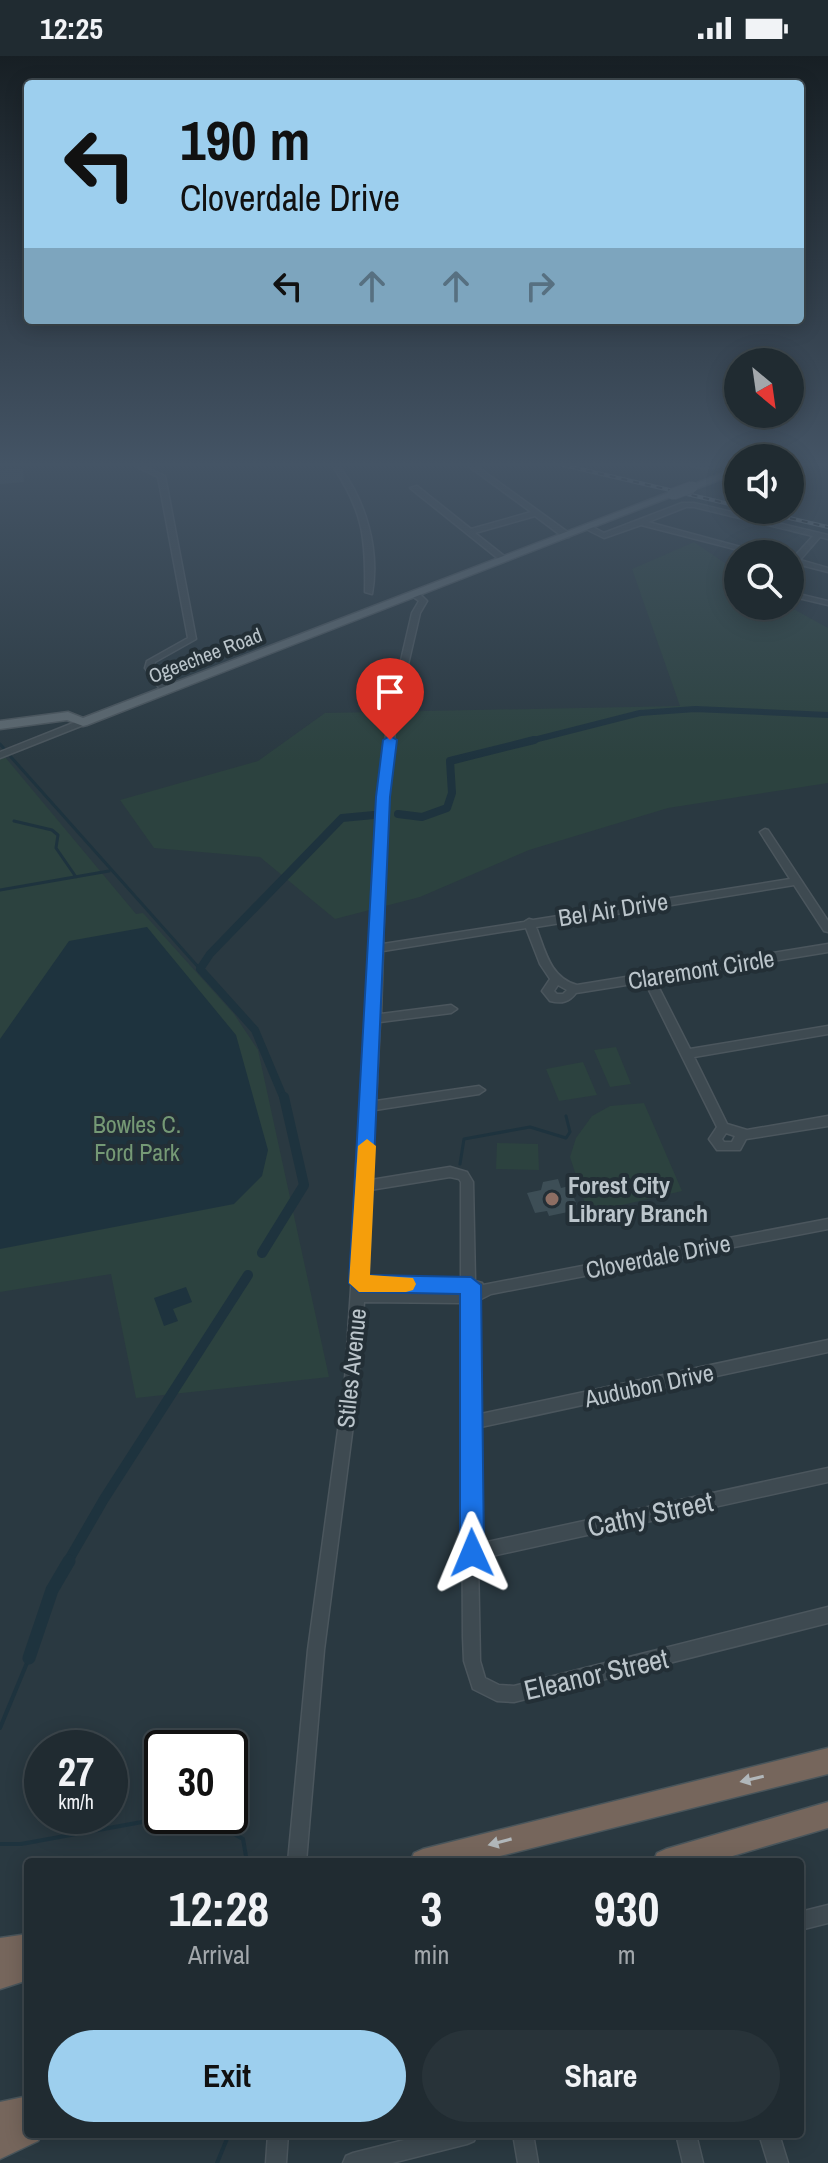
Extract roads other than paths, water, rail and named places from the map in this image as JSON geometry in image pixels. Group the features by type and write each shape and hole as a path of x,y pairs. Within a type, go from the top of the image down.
{"highway":[{"path":"439,1858 828,1761"},
{"path":"680,1858 828,1815"},
{"path":"0,1952 24,1949"},
{"path":"0,1975 24,1967"},
{"path":"0,2117 24,2112"},
{"path":"0,2144 24,2133"}],"main road":[{"name":"Ogeechee Road","path":"83,722 493,563"},
{"path":"0,723 120,708"},
{"path":"0,723 68,716 83,722"}],"street":[{"path":"165,690 149,668 151,661 192,639 178,563"},
{"path":"369,563 369,592"},
{"path":"804,565 828,570"},
{"name":"Stiles Avenue","path":"297,1858 307,1736 352,1379 375,1019 383,797 393,712 416,613 423,601 415,594"},
{"path":"804,597 828,603"},
{"name":"Ogeechee Road","path":"0,755 83,722"},
{"path":"765,832 828,929"},
{"name":"Bel Air Drive","path":"376,944 797,881"},
{"name":"Claremont Circle","path":"529,922 555,981 548,991 554,998 566,998 574,988 828,948"},
{"path":"648,977 723,1127 715,1139 721,1147 736,1147 742,1135 828,1121"},
{"path":"375,1019 451,1009"},
{"path":"685,1054 828,1030"},
{"path":"369,1106 479,1090"},
{"name":"Eleanor Street","path":"364,1186 450,1172 463,1175 467,1182 471,1292 472,1661 479,1683 497,1693 514,1694 828,1615"},
{"name":"Cloverdale Drive","path":"359,1290 471,1292 828,1224"},
{"name":"Audubon Drive","path":"470,1423 828,1346"},
{"name":"Cathy Street","path":"472,1553 828,1475"},
{"path":"804,1920 828,1914"},
{"path":"276,2163 278,2138"},
{"path":"353,2163 451,2138"},
{"path":"524,2138 528,2163"},
{"path":"687,2138 693,2163"},
{"path":"770,2138 778,2163"}],"water":[{"path":"147,927 236,1035 268,1150 262,1176 234,1204 0,1249 0,1039 69,941"},
{"path":"186,1287 192,1302 173,1309 178,1321 164,1326 154,1298"}],"waterway":[{"path":"526,742 640,713 695,709 828,715"},
{"path":"526,742 534,740"},
{"path":"398,814 422,817 447,808 452,793 450,761 526,742"},
{"path":"0,744 6,751"},
{"path":"11,757 200,969"},
{"path":"284,1099 255,1030 200,969 210,954 342,818 374,815"},
{"path":"14,821 52,830 58,835 56,848 76,877"},
{"path":"76,877 109,871"},
{"path":"0,890 76,877"},
{"path":"262,1253 304,1185 284,1097"},
{"path":"460,1164 464,1139 530,1127 566,1138 570,1132 566,1116"},
{"path":"67,1563 104,1499 248,1275"},
{"path":"29,1658 52,1590 69,1561"},
{"path":"0,1728 29,1658"},
{"path":"0,1844 21,1844 144,1822"},
{"path":"234,1834 243,1839 246,1858"},
{"path":"217,2163 227,2138"}],"place":[{"name":"Forest City Library Branch","path":"552,1199"}],"park label":[{"name":"Bowles C. Ford Park","path":"137,1138"}]}
